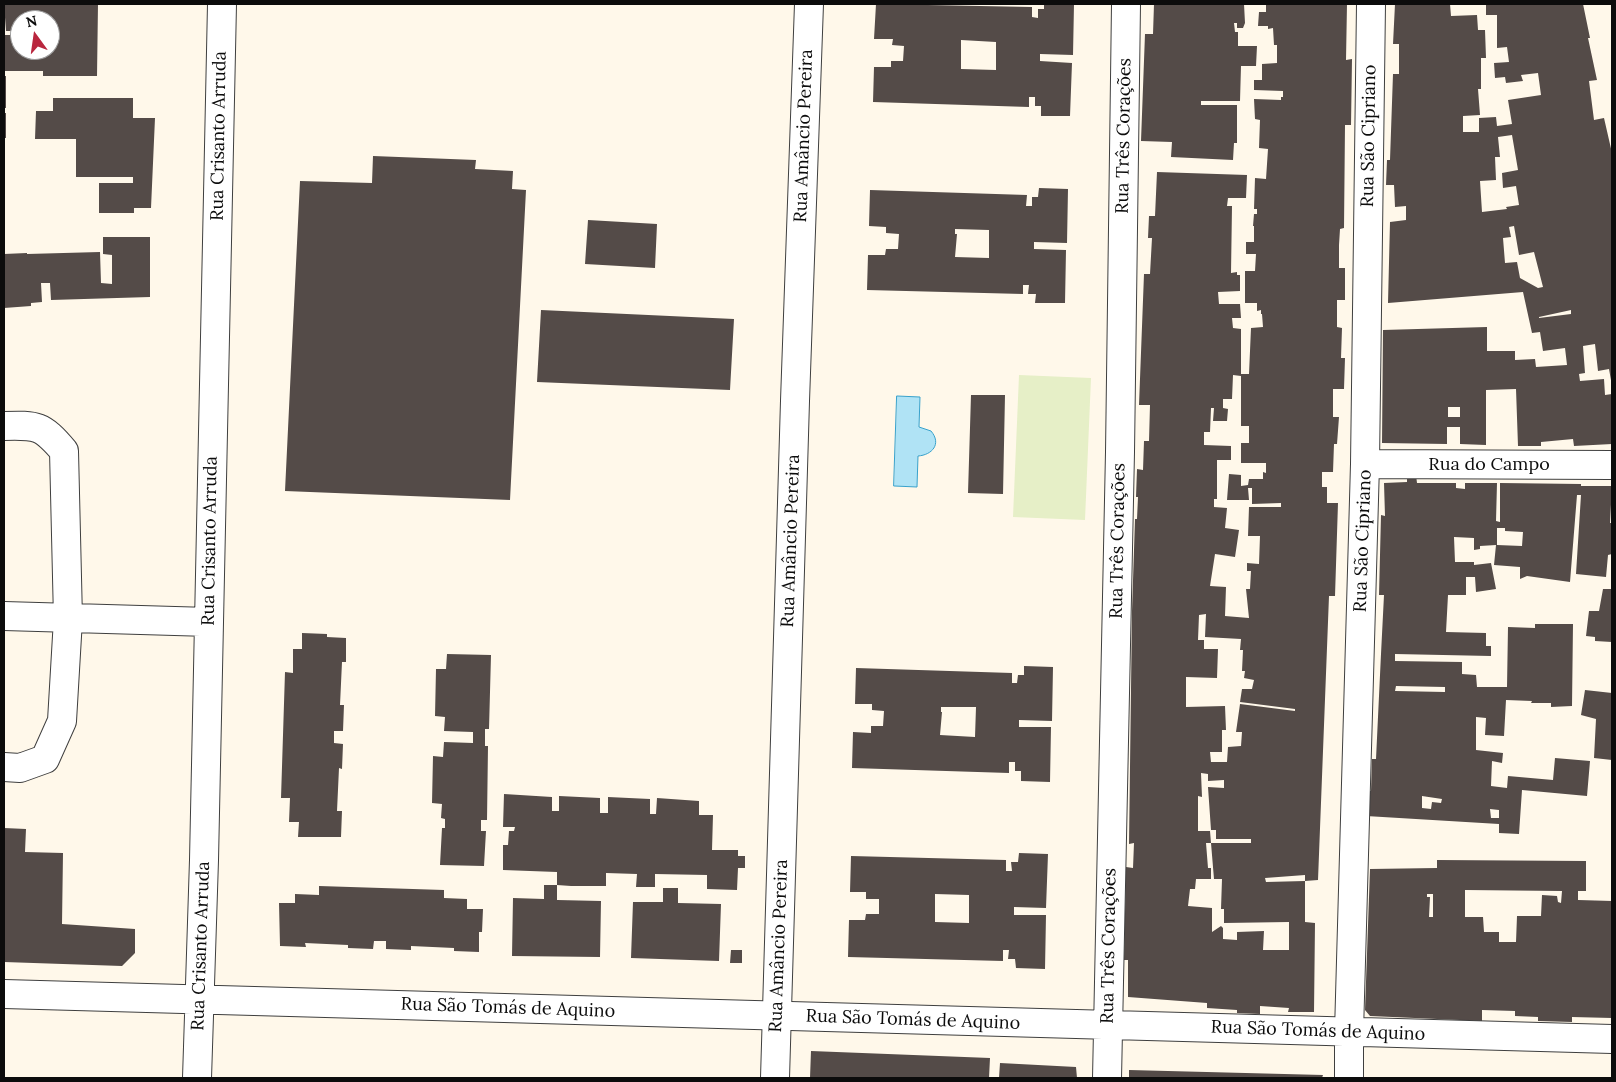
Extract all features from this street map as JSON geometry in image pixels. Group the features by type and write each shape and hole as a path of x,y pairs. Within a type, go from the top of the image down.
{"street":[{"name":"Rua Crisanto Arruda","path":"197,1078 222,4"},
{"name":"Rua Amâncio Pereira","path":"775,1078 809,4"},
{"name":"Rua Três Corações","path":"1107,1078 1120,452 1126,4"},
{"name":"Rua São Cipriano","path":"1349,1078 1365,464 1371,4"},
{"path":"4,426 31,425 50,435 64,451 68,619 62,721 55,739 45,759 20,768 4,767"},
{"name":"Rua do Campo","path":"1365,464 1612,466"},
{"path":"4,616 208,622"},
{"name":"Rua São Tomás de Aquino","path":"4,994 1612,1039"}],"green space":[{"path":"1019,375 1091,378 1085,520 1013,517"}],"water":[{"path":"897,396 920,397 919,427 931,431 936,440 931,451 918,456 917,487 894,486"}],"building":[{"path":"4,4 98,4 97,76 43,76 43,71 5,71 4,35 10,35 10,60 60,60 60,10 10,10 10,31 6,31"},
{"path":"876,4 1032,7 1032,17 1038,18 1038,9 1044,9 1044,4 1074,4 1073,55 1040,54 1040,61 1072,63 1070,116 1041,116 1041,106 1035,106 1035,97 1029,97 1029,107 873,102 874,67 891,67 891,61 903,61 904,46 892,45 893,39 874,39","holes":["961,40 996,42 996,70 961,69"]},
{"path":"1154,4 1244,4 1245,23 1243,28 1237,28 1237,23 1234,23 1235,32 1238,32 1238,46 1257,46 1256,66 1241,66 1240,101 1201,101 1201,105 1237,105 1237,143 1234,143 1233,160 1171,157 1172,142 1141,141 1145,34 1153,34"},
{"path":"1266,4 1347,4 1346,60 1352,59 1351,125 1345,125 1344,228 1340,229 1339,245 1339,268 1345,268 1345,300 1337,300 1337,327 1342,328 1341,358 1345,358 1344,389 1333,389 1333,417 1339,417 1337,444 1334,444 1333,472 1322,472 1322,487 1327,487 1327,503 1338,503 1335,596 1329,596 1318,880 1305,881 1305,922 1315,923 1314,1012 1288,1012 1289,1008 1260,1006 1260,1014 1237,1013 1237,1010 1207,1008 1207,1003 1128,997 1128,960 1124,960 1126,867 1133,868 1134,843 1129,844 1132,611 1135,519 1137,519 1138,497 1136,497 1137,469 1143,470 1144,441 1149,441 1150,405 1139,405 1144,274 1150,274 1152,238 1148,238 1149,216 1155,216 1157,172 1247,175 1246,198 1228,198 1227,206 1232,206 1231,273 1237,272 1237,275 1240,275 1240,291 1218,292 1219,304 1240,304 1241,318 1232,318 1233,328 1241,329 1241,374 1249,374 1251,328 1263,327 1261,310 1257,311 1257,303 1245,303 1245,271 1255,271 1256,254 1246,254 1246,242 1254,242 1254,214 1257,214 1257,209 1254,209 1255,178 1266,179 1268,149 1259,148 1260,120 1255,119 1254,99 1281,100 1281,97 1283,97 1283,91 1254,90 1254,80 1262,80 1262,64 1277,63 1277,45 1274,45 1273,28 1268,29 1268,26 1258,26 1259,12 1266,12","holes":["1233,375 1241,376 1241,426 1249,426 1249,443 1241,443 1241,463 1266,463 1266,473 1263,472 1263,479 1249,479 1248,485 1241,486 1241,475 1229,474 1227,500 1249,500 1248,488 1252,488 1252,504 1281,503 1281,507 1249,507 1248,536 1260,536 1259,564 1247,563 1247,571 1251,571 1250,589 1246,589 1249,618 1225,616 1226,587 1210,586 1215,554 1235,557 1239,530 1225,528 1227,508 1214,507 1214,499 1217,499 1217,460 1231,460 1231,446 1204,445 1204,432 1210,432 1211,408 1214,408 1213,421 1227,421 1228,409 1223,408 1223,399 1232,399","1206,614 1205,637 1241,639 1240,650 1243,650 1242,671 1245,671 1244,678 1254,680 1252,689 1242,689 1240,702 1295,709 1295,711 1240,704 1236,732 1242,732 1241,746 1228,747 1227,762 1211,762 1210,752 1222,752 1222,730 1226,730 1225,706 1186,707 1186,677 1217,678 1218,649 1204,649 1204,640 1198,640 1199,615","1201,773 1208,774 1208,781 1224,780 1224,788 1208,787 1211,830 1216,830 1216,839 1251,839 1251,843 1211,843 1210,831 1198,831 1198,796 1202,797","1206,843 1211,843 1214,879 1222,879 1221,909 1224,909 1224,923 1289,922 1289,950 1263,950 1264,931 1237,932 1237,940 1223,939 1223,928 1221,926 1212,932 1212,908 1188,906 1190,889 1195,889 1196,879 1211,879 1211,868 1208,868","1305,875 1305,881 1266,882 1265,878"]},
{"path":"1395,4 1450,4 1451,16 1477,15 1478,30 1485,30 1486,58 1481,58 1481,89 1478,89 1480,115 1463,116 1463,132 1479,132 1479,118 1496,117 1497,126 1512,124 1508,100 1541,95 1538,73 1521,75 1523,81 1506,83 1505,77 1495,78 1494,63 1509,62 1507,47 1497,48 1497,15 1486,15 1486,4 1583,4 1597,80 1589,81 1594,120 1604,118 1612,153 1612,386 1609,369 1598,371 1595,344 1583,346 1585,373 1579,374 1580,381 1604,379 1605,395 1612,394 1612,444 1574,446 1573,439 1541,442 1541,446 1518,446 1516,389 1486,390 1486,445 1460,444 1460,427 1447,427 1447,444 1382,443 1383,330 1487,327 1487,351 1515,351 1515,360 1535,359 1536,367 1567,365 1565,348 1543,351 1540,332 1532,333 1523,292 1388,303 1390,222 1406,220 1406,206 1395,207 1394,185 1386,185 1387,160 1390,160 1393,74 1399,74 1399,44 1393,44","holes":["1512,135 1518,170 1502,173 1503,188 1516,186 1519,205 1506,207 1507,209 1482,212 1480,181 1496,180 1495,157 1500,157 1498,137","1514,226 1519,255 1534,252 1543,287 1538,288 1520,278 1517,262 1505,263 1503,238 1511,237 1509,227","1571,310 1571,314 1539,317","1448,407 1460,407 1460,417 1448,417"]},
{"path":"4,76 6,76 6,108 4,108"},
{"path":"53,98 133,98 133,118 155,118 151,208 134,208 134,213 99,213 99,183 133,183 133,177 76,177 76,139 35,139 36,111 53,111"},
{"path":"4,113 6,113 6,138 4,138"},
{"path":"373,156 476,160 475,169 513,171 512,189 526,190 510,500 285,491 300,181 372,183"},
{"path":"1039,188 1068,189 1067,243 1034,242 1034,249 1066,250 1065,303 1035,303 1036,294 1028,294 1029,285 1023,285 1023,294 867,290 868,255 885,255 886,249 898,249 899,234 886,233 886,227 869,226 870,190 1027,195 1026,206 1032,206 1032,197 1038,197","holes":["955,229 989,230 989,258 955,257 957,234 955,234"]},
{"path":"588,220 657,224 655,268 585,264"},
{"path":"103,237 150,237 150,297 51,300 50,283 41,283 42,302 31,303 31,306 4,308 4,254 100,252 101,283 112,284 112,255 103,254"},
{"path":"541,310 734,319 730,390 537,382"},
{"path":"971,395 1005,395 1003,494 968,493"},
{"path":"1407,475 1416,475 1417,483 1456,483 1456,488 1465,489 1465,483 1497,483 1496,521 1500,522 1500,483 1612,486 1610,523 1612,523 1612,554 1608,555 1606,577 1576,574 1581,495 1577,495 1570,582 1527,576 1520,579 1520,567 1494,565 1496,545 1480,546 1480,549 1474,550 1474,538 1454,537 1455,562 1474,562 1474,565 1491,563 1496,589 1476,592 1475,577 1466,577 1466,595 1448,595 1446,632 1486,633 1486,646 1491,646 1491,656 1395,654 1395,661 1462,662 1462,674 1476,675 1477,687 1507,687 1508,627 1535,628 1535,624 1573,624 1572,706 1551,707 1551,703 1506,700 1504,736 1485,735 1486,718 1476,717 1476,750 1503,753 1502,763 1492,761 1491,786 1507,788 1508,776 1553,780 1555,758 1590,761 1587,796 1522,790 1519,834 1499,833 1499,824 1366,816 1367,791 1371,791 1372,759 1376,759 1384,595 1379,595 1381,515 1385,516 1384,483 1407,482","holes":["1497,528 1505,528 1505,531 1523,532 1522,546 1497,545","1396,686 1445,687 1445,692 1395,691","1422,796 1442,799 1441,803 1432,802 1431,809 1422,808","1490,809 1499,810 1499,818 1491,818"]},
{"path":"1603,589 1612,589 1612,642 1595,641 1595,637 1586,636 1589,611 1599,611"},
{"path":"302,633 327,634 327,637 346,638 346,662 342,662 340,705 344,705 343,731 334,731 334,743 343,744 342,769 339,768 337,811 342,811 341,837 298,837 299,822 289,822 290,798 281,798 285,672 293,673 293,649 302,649"},
{"path":"447,654 491,655 489,729 485,729 485,746 488,746 487,820 481,820 481,831 486,831 484,866 440,865 442,828 445,828 445,819 441,818 442,804 432,803 433,756 443,757 444,742 473,743 473,732 444,731 445,717 435,716 436,669 446,669"},
{"path":"1024,666 1053,667 1052,721 1019,720 1019,727 1051,727 1050,782 1021,781 1021,771 1015,771 1015,762 1009,762 1009,773 852,768 853,732 871,733 871,726 883,726 884,711 872,710 872,704 855,704 856,668 1012,673 1012,683 1017,683 1018,675 1024,675","holes":["941,707 976,707 975,737 940,735"]},
{"path":"1585,690 1612,693 1612,760 1594,758 1596,719 1581,715"},
{"path":"504,794 552,797 552,811 559,811 559,796 600,798 600,813 608,813 608,797 650,799 650,814 656,814 657,798 699,801 699,815 713,815 712,850 738,850 738,856 745,856 745,868 738,868 737,890 707,889 707,875 655,874 655,887 636,887 637,874 606,873 606,886 571,886 557,885 557,872 503,870 503,845 508,845 509,831 514,831 515,827 503,827"},
{"path":"4,828 26,829 25,852 63,853 62,924 135,929 135,953 122,966 4,962"},
{"path":"1019,853 1048,854 1046,908 1014,907 1014,915 1046,915 1045,969 1016,968 1015,959 1008,959 1009,950 1003,950 1003,961 848,957 849,920 865,920 866,914 879,914 879,899 866,899 866,892 850,892 851,856 1006,860 1006,871 1012,871 1011,862 1018,862","holes":["935,894 969,895 969,923 935,922"]},
{"path":"1437,860 1586,861 1586,891 1578,891 1578,900 1612,901 1612,1018 1572,1017 1572,1022 1538,1021 1538,1017 1515,1016 1515,1011 1482,1010 1482,1021 1370,1016 1365,1010 1370,869 1437,868","holes":["1465,890 1562,891 1561,903 1558,902 1557,896 1542,895 1541,916 1517,916 1516,942 1499,942 1499,932 1484,932 1483,917 1465,917","1427,894 1433,894 1433,917 1429,917 1430,897 1427,897"]},
{"path":"544,885 557,885 557,900 601,901 600,957 512,956 513,898 544,899"},
{"path":"319,886 444,890 444,898 467,899 467,909 483,909 482,932 479,932 479,952 454,951 454,948 411,946 411,950 386,949 386,941 374,941 373,949 348,948 348,945 305,943 306,947 280,946 279,903 295,903 295,894 319,895"},
{"path":"663,888 678,888 678,903 721,904 719,961 631,958 633,902 663,902"},
{"path":"731,950 742,950 742,963 730,963"},
{"path":"811,1051 990,1058 989,1078 810,1078"},
{"path":"1000,1063 1076,1067 1077,1078 999,1078"},
{"path":"1129,1070 1323,1075 1322,1078 1129,1078"}]}
